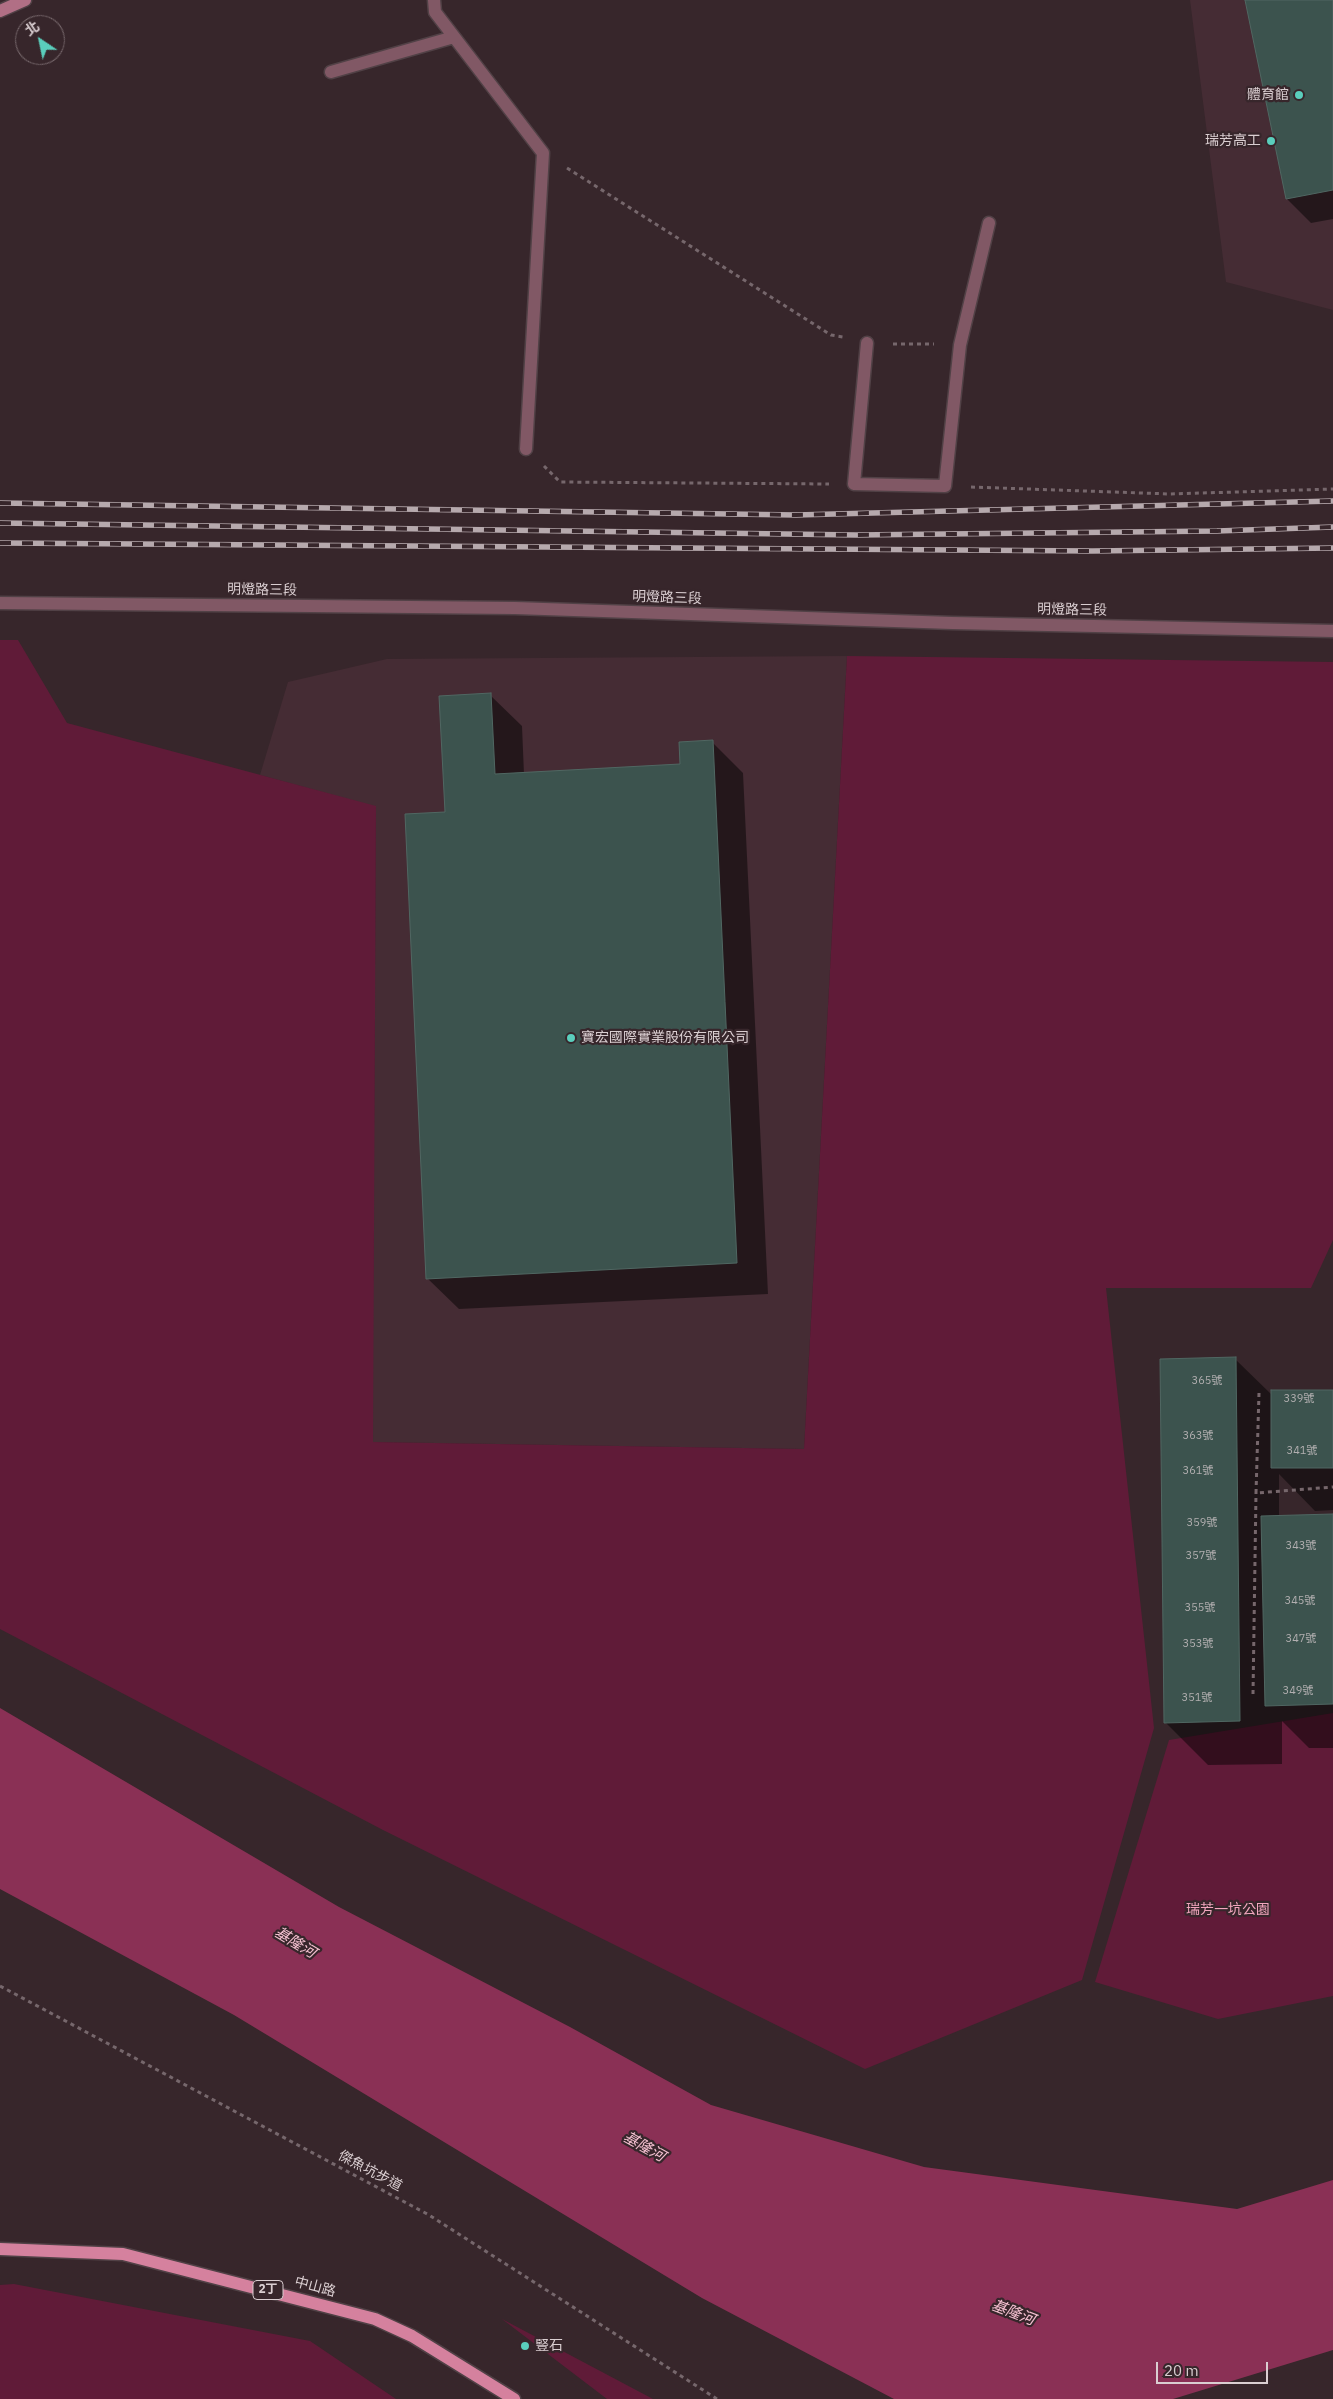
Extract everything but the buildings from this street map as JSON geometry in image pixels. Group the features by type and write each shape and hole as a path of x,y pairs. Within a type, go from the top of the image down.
{"main road":[{"path":"0,11 24,0"},
{"name":"中山路","path":"0,2249 123,2254 375,2319 412,2336 514,2399"}],"street":[{"path":"434,0 435,12 544,153 526,450"},
{"path":"331,72 454,37"},
{"path":"867,344 854,484 945,486 960,345 989,223"},
{"name":"明燈路三段","path":"0,603 515,608 942,623 1333,631"}],"path":[{"path":"544,153 832,335 867,344 960,345"},
{"path":"526,450 560,482 854,484"},
{"path":"945,486 1170,494 1333,489"},
{"path":"1253,1694 1259,1393"},
{"path":"1256,1493 1333,1487"},
{"name":"傑魚坑步道","path":"0,1986 429,2215 717,2399"}],"shaded area":[{"name":"瑞芳高工","path":"1190,0 1333,0 1333,310 1226,282"},
{"path":"847,656 804,1449 372,1442 376,807 260,775 288,682 387,659"}],"green space":[{"path":"0,640 18,640 67,723 376,806 373,1442 804,1449 847,656 1333,662 1333,1240 1311,1288 1106,1288 1154,1728 1082,1980 865,2069 383,1830 0,1629"},
{"name":"瑞芳一坑公園","path":"1333,1713 1333,1996 1218,2019 1095,1982 1169,1740"},
{"path":"14,2284 310,2341 396,2399 0,2399 0,2285"},
{"path":"502,2319 653,2399 607,2399"}],"water":[{"name":"基隆河","path":"0,1708 339,1907 570,2027 711,2105 924,2167 1237,2209 1333,2180 1333,2350 1173,2399 894,2399 702,2298 234,2015 0,1889"}],"railway":[{"path":"0,503 796,515 1333,501"},
{"path":"0,523 856,535 1217,531 1333,527"},
{"path":"0,543 1092,551 1333,548"}],"place":[{"name":"體育館","path":"1299,95"},
{"name":"瑞芳高工","path":"1271,141"},
{"name":"寶宏國際實業股份有限公司","path":"571,1038"},
{"name":"豎石","path":"525,2346"}]}
